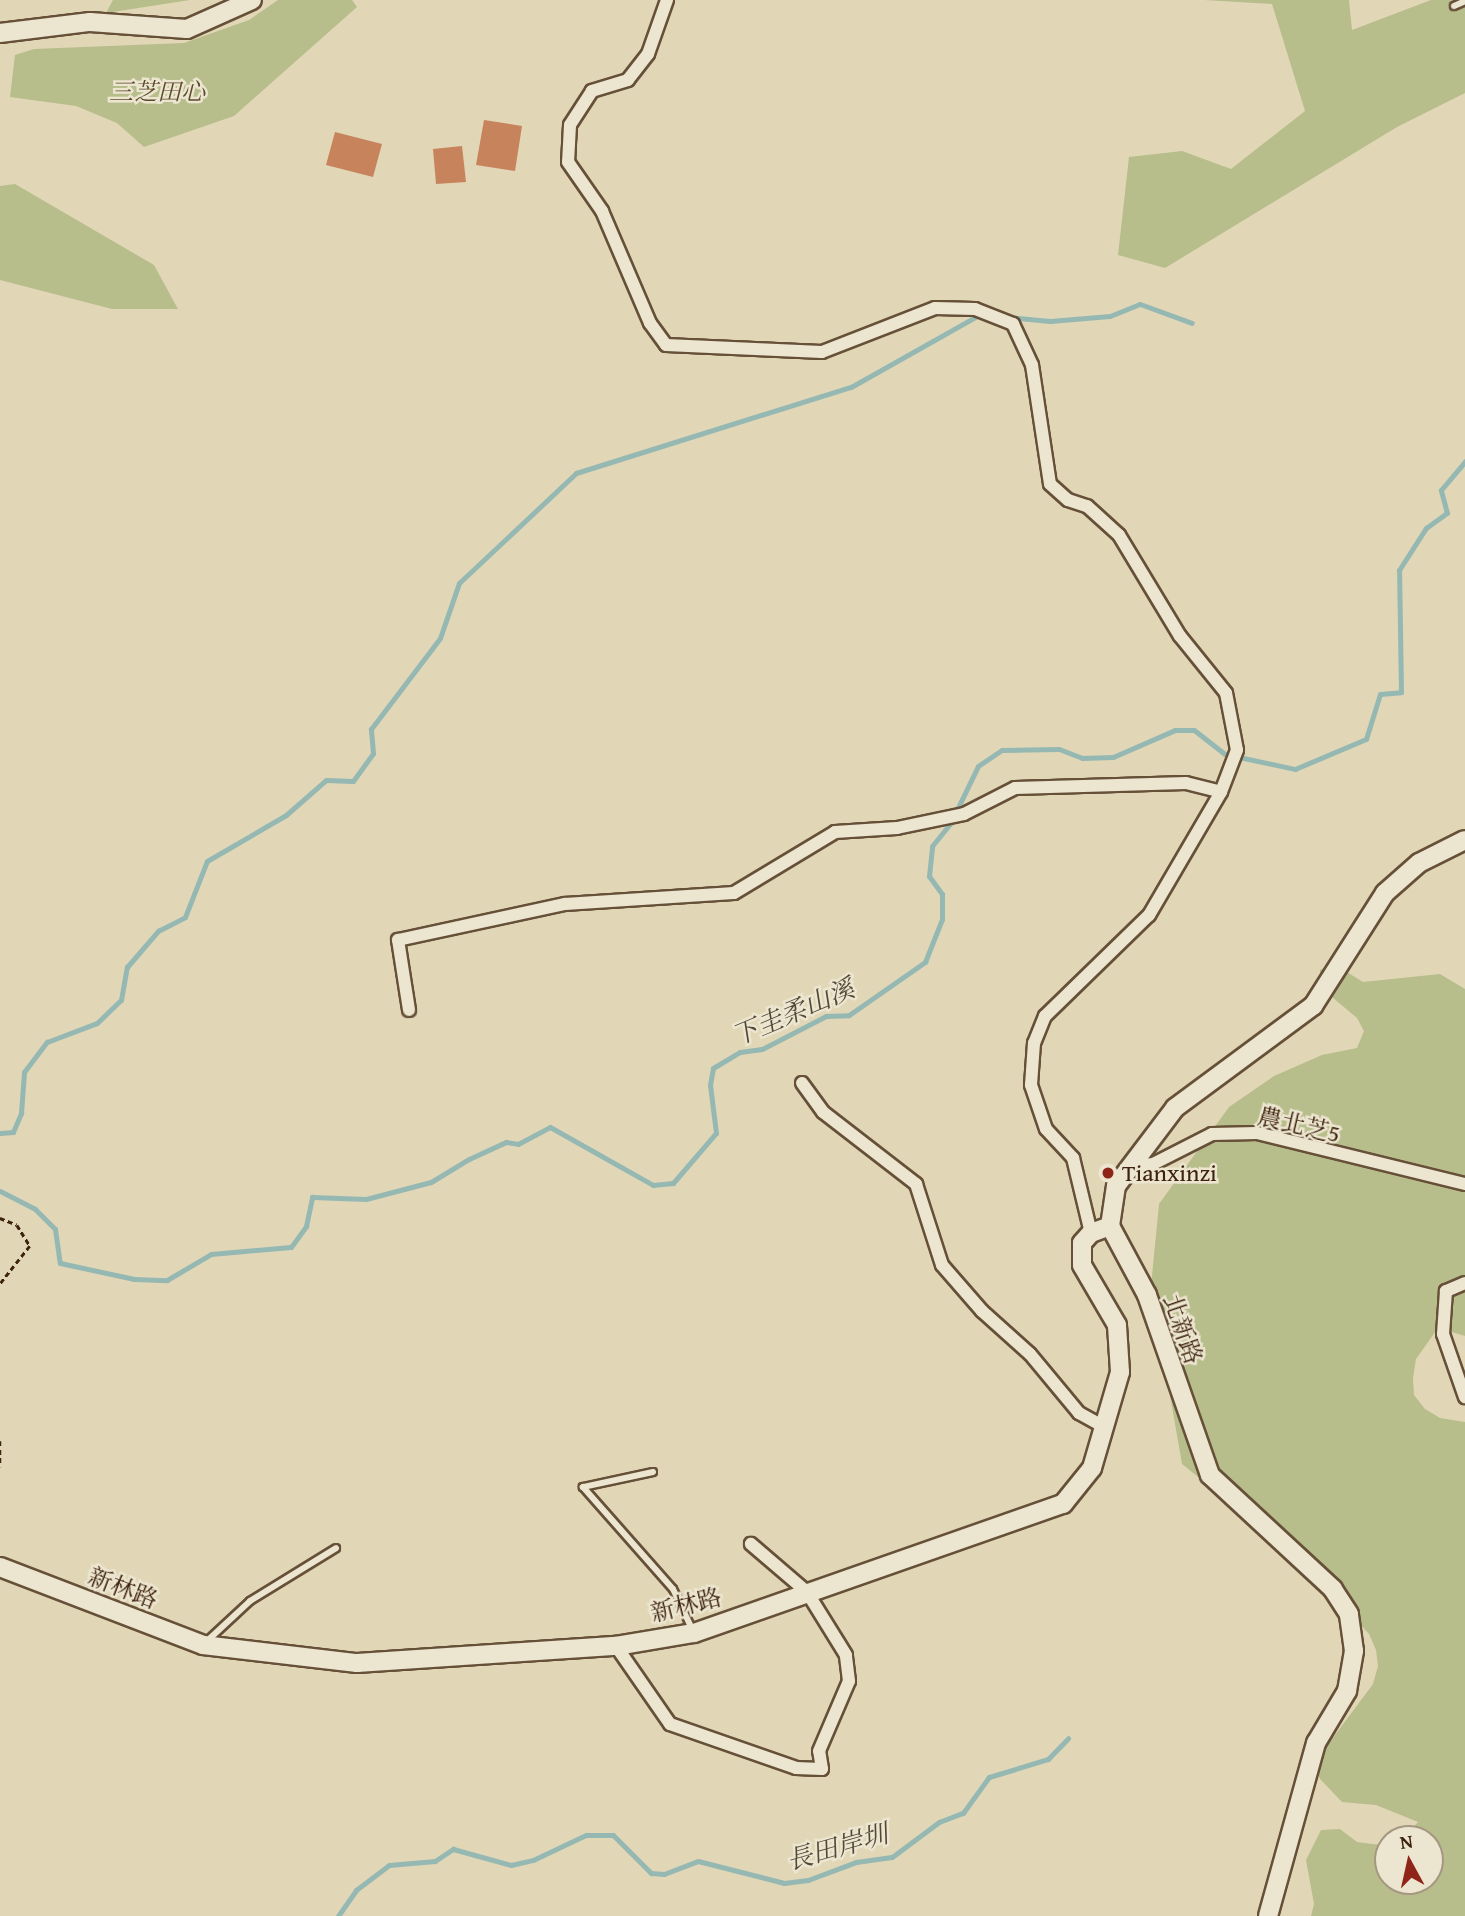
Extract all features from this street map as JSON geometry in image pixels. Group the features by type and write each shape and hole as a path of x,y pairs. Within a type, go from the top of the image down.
{"street":[{"path":"0,33 90,22 187,29 252,0"},
{"path":"667,0 648,54 628,80 592,91 570,125 568,162 602,211 650,323 666,345 822,352 935,308 975,309 1013,324 1032,365 1050,484 1068,499 1087,506 1119,535 1180,636 1226,693 1237,750 1221,792 1149,915 1045,1016 1034,1043 1031,1085 1046,1129 1073,1158 1091,1233 1110,1226 1116,1186 1128,1165 1175,1108 1313,1006 1385,893 1419,863 1465,840"},
{"path":"409,1010 398,940 565,904 734,893 835,832 897,828 964,814 1015,788 1186,783 1221,792"},
{"path":"802,1083 823,1112 916,1184 943,1265 982,1311 1030,1354 1079,1413 1106,1427"},
{"name":"農北芝5","path":"1128,1165 1153,1164 1212,1134 1257,1133 1465,1184"},
{"name":"北新路","path":"1110,1226 1147,1295 1210,1475 1333,1589 1349,1614 1354,1651 1347,1691 1316,1743 1268,1916"},
{"name":"新林路","path":"0,1567 203,1645 357,1663 615,1646 694,1633 1063,1504 1093,1468 1120,1372 1117,1325 1082,1265 1082,1242 1091,1233"},
{"path":"1465,1283 1446,1291 1443,1334 1463,1396 1465,1411"},
{"path":"615,1646 670,1724 796,1768 822,1769 819,1751 849,1681 846,1655 807,1592 751,1544"}],"lane":[{"path":"1454,6 1465,1"},
{"path":"653,1472 583,1487 673,1589 694,1633"},
{"path":"203,1645 250,1601 336,1548"}],"path":[{"path":"0,1218 17,1225 30,1246 0,1284"},
{"path":"0,1441 0,1467"}],"green space":[{"path":"113,0 190,0 106,13"},
{"name":"三芝田心","path":"278,0 352,0 357,7 234,116 144,147 117,123 76,106 10,97 15,55 34,49 184,43 249,20"},
{"path":"1204,0 1349,0 1352,30 1431,0 1465,0 1465,93 1397,127 1165,268 1118,255 1129,157 1182,151 1231,169 1305,111 1272,4"},
{"path":"15,184 154,265 178,309 112,309 0,280 0,186"},
{"path":"1334,964 1363,982 1440,974 1465,989 1465,1336 1438,1328 1416,1359 1413,1378 1414,1395 1425,1409 1440,1418 1465,1422 1465,1916 1311,1916 1314,1904 1306,1860 1321,1830 1340,1829 1357,1842 1374,1844 1374,1895 1444,1895 1444,1825 1415,1825 1418,1822 1376,1805 1342,1802 1320,1779 1314,1763 1373,1684 1378,1666 1376,1650 1369,1634 1251,1507 1208,1485 1182,1464 1151,1286 1159,1204 1229,1107 1274,1076 1322,1055 1357,1048 1364,1031 1357,1018 1320,987 1320,970"}],"building":[{"path":"484,120 522,126 515,171 476,165"},
{"path":"335,132 382,144 373,177 326,165"},
{"path":"462,146 466,182 436,184 433,149"}],"waterway":[{"path":"1009,317 1050,321 1110,316 1140,304 1192,323"},
{"path":"0,1133 13,1132 21,1113 24,1072 47,1042 97,1023 121,1000 127,967 158,931 185,917 207,861 286,815 326,780 353,781 373,753 371,729 440,638 459,583 576,473 851,387 979,315"},
{"name":"下圭柔山溪","path":"0,1191 35,1209 55,1229 60,1263 134,1279 167,1280 211,1254 291,1247 306,1226 312,1197 366,1199 431,1182 469,1159 506,1142 518,1144 550,1127 653,1185 673,1183 716,1133 710,1085 713,1068 740,1052 762,1049 826,1016 849,1015 925,962 942,919 942,894 929,876 932,846 950,824 978,766 1002,750 1059,749 1082,758 1113,757 1175,730 1194,730 1225,754 1295,769 1366,739 1380,694 1401,692 1399,570 1426,528 1447,513 1441,490 1465,461"},
{"name":"長田岸圳","path":"338,1916 356,1890 389,1865 435,1861 453,1849 511,1865 533,1860 586,1835 613,1835 651,1873 664,1874 698,1861 784,1883 808,1880 856,1862 892,1857 939,1822 963,1813 989,1777 1048,1759 1068,1738"}],"place":[{"name":"Tianxinzi","path":"1108,1173"}]}
